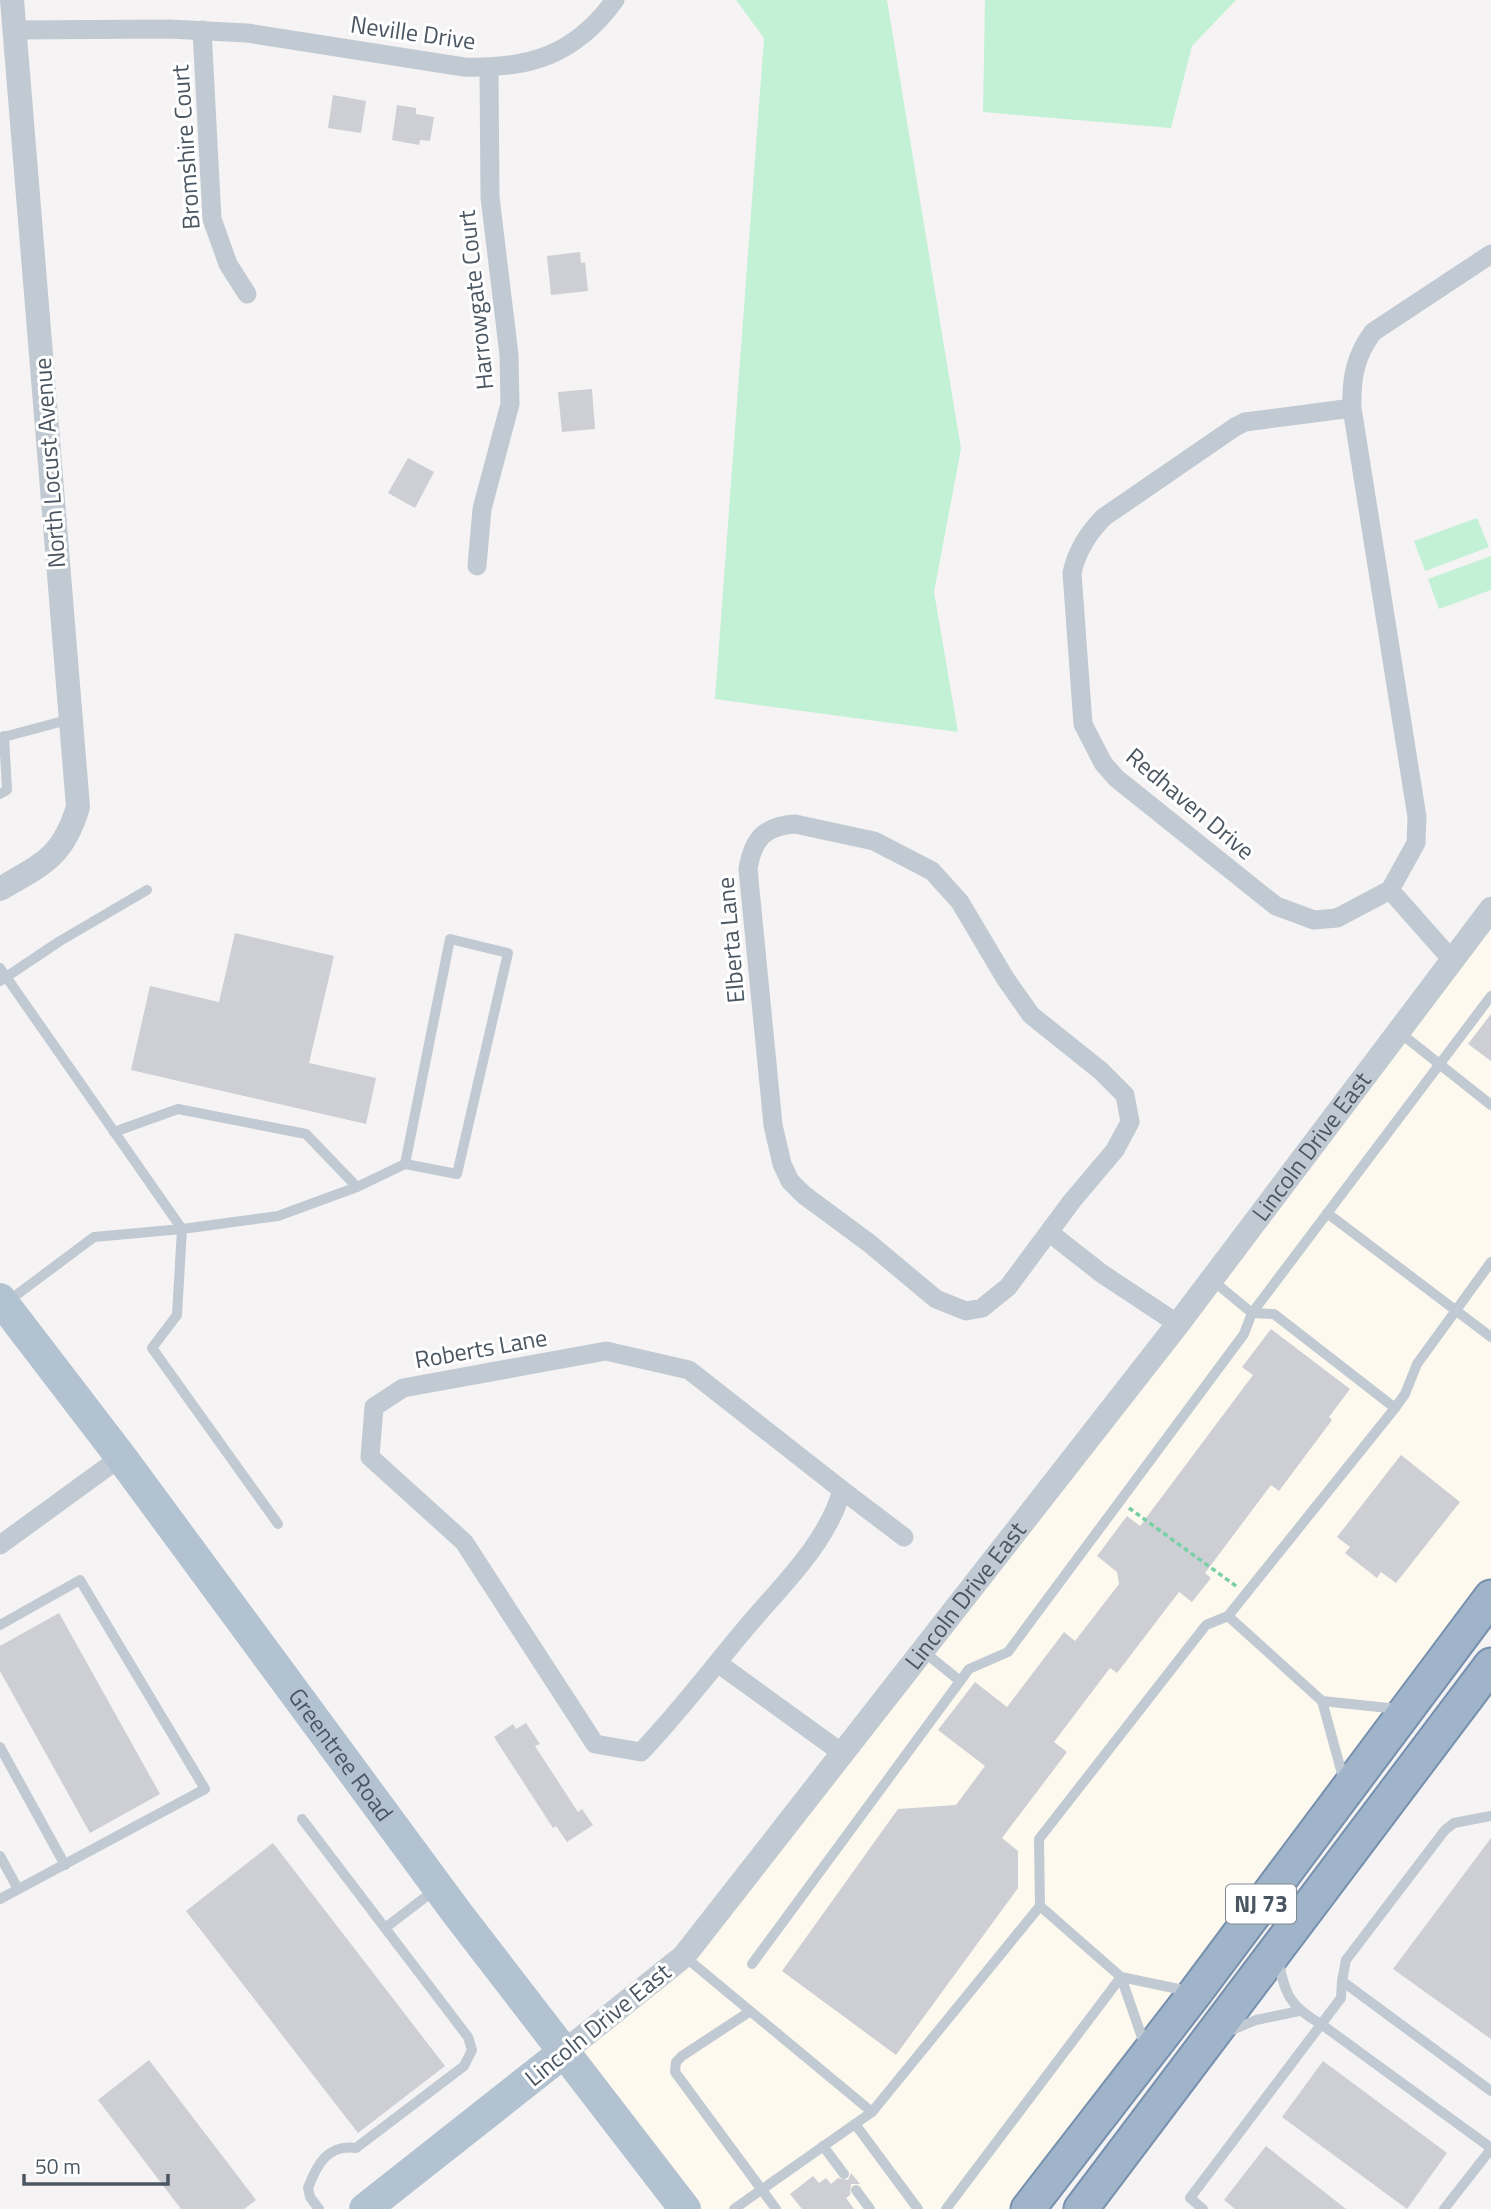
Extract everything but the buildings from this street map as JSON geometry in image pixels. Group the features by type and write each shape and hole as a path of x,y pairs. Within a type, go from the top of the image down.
{"highway":[{"name":"NJ 73","path":"1028,2209 1195,1993 1491,1597"},
{"name":"NJ 73","path":"1081,2209 1491,1666"}],"main road":[{"name":"Greentree Road","path":"2,1302 121,1457 439,1887 685,2209"},
{"name":"Lincoln Drive East","path":"365,2209 564,2052"}],"street":[{"name":"North Locust Avenue","path":"0,889 51,858 69,837 78,807 12,0"},
{"name":"Neville Drive","path":"14,30 202,30 275,36 438,63 489,68 516,66 562,50 601,20 615,0"},
{"name":"Bromshire Court","path":"202,30 212,219 228,264 247,293"},
{"name":"Harrowgate Court","path":"477,566 482,509 510,404 509,355 490,197 489,68"},
{"path":"1452,960 1390,890 1416,843 1417,817 1352,408 1351,381 1363,345 1373,332 1491,254"},
{"name":"Redhaven Drive","path":"1352,408 1245,422 1131,495 1089,532 1072,573 1083,724 1103,763 1116,778 1276,906 1314,920 1337,918 1390,890"},
{"name":"Elberta Lane","path":"795,824 853,835 894,849 932,871 960,902 1005,978 1031,1015 1101,1071 1125,1095 1130,1122 1124,1136 1050,1233 996,1300 982,1308 966,1311 936,1299 869,1243 817,1208 790,1181 776,1145 773,1125 749,888 751,852 756,839 766,830 795,824"},
{"name":"Lincoln Drive East","path":"564,2052 684,1956 1178,1324 1491,909"},
{"path":"1050,1233 1101,1273 1178,1324"},
{"name":"Roberts Lane","path":"606,1351 689,1370 842,1490 835,1515 812,1548 719,1664 641,1752 595,1744 464,1542 370,1457 374,1407 403,1388 606,1351"},
{"path":"0,1545 121,1457"},
{"path":"842,1490 904,1537"},
{"path":"719,1664 842,1753"}],"lane":[{"path":"0,794 6,790 2,737 72,719"},
{"path":"3,979 60,941 147,890"},
{"path":"2,1302 94,1237 278,1216 357,1187 405,1164 457,1174 508,953 450,939 405,1164"},
{"path":"0,968 3,979 181,1229 177,1315 152,1348 278,1524"},
{"path":"752,1964 969,1669 1008,1652 1244,1334 1252,1313 1491,996"},
{"path":"1399,1032 1491,1105"},
{"path":"114,1132 178,1109 306,1134 357,1187"},
{"path":"1327,1213 1491,1337"},
{"path":"734,2209 872,2112 1040,1906 1039,1839 1206,1625 1228,1616 1395,1408 1405,1394 1417,1364 1491,1262"},
{"path":"1211,1280 1252,1313 1274,1314 1395,1408"},
{"path":"0,1625 80,1580 205,1789 0,1899"},
{"path":"1228,1616 1322,1701 1347,1789"},
{"path":"923,1651 960,1681"},
{"path":"1322,1701 1406,1710"},
{"path":"0,1747 65,1865"},
{"path":"1203,2209 1190,2198 1341,1998 1346,1960 1445,1830 1454,1823 1491,1816"},
{"path":"302,1819 468,2037 472,2050 469,2061 356,2148 336,2148 322,2160 308,2188 319,2209"},
{"path":"0,1856 18,1889"},
{"path":"385,1928 439,1887"},
{"path":"1040,1906 1121,1977 1195,1993"},
{"path":"1277,1950 1284,1990 1299,2011 1321,2024 1491,2149 1444,2209"},
{"path":"684,1956 872,2112"},
{"path":"1121,1977 1148,2055"},
{"path":"946,2209 1121,1977"},
{"path":"1342,1981 1491,2091"},
{"path":"749,2011 682,2056 675,2068 680,2082 776,2209"},
{"path":"1206,2044 1256,2020 1299,2011"},
{"path":"855,2124 918,2209"},
{"path":"823,2146 844,2174"},
{"path":"856,2190 870,2209"}],"path":[{"path":"1120,1501 1246,1594"}],"shaded area":[{"path":"1491,909 1491,1597 1029,2209 685,2209 564,2052 684,1956"}],"green space":[{"path":"736,0 887,0 961,449 934,592 958,732 715,699 764,38"},
{"path":"985,0 1236,0 1192,46 1171,128 983,112"},
{"path":"1477,518 1489,547 1425,571 1414,541"},
{"path":"1491,556 1491,590 1439,609 1428,579"}]}
